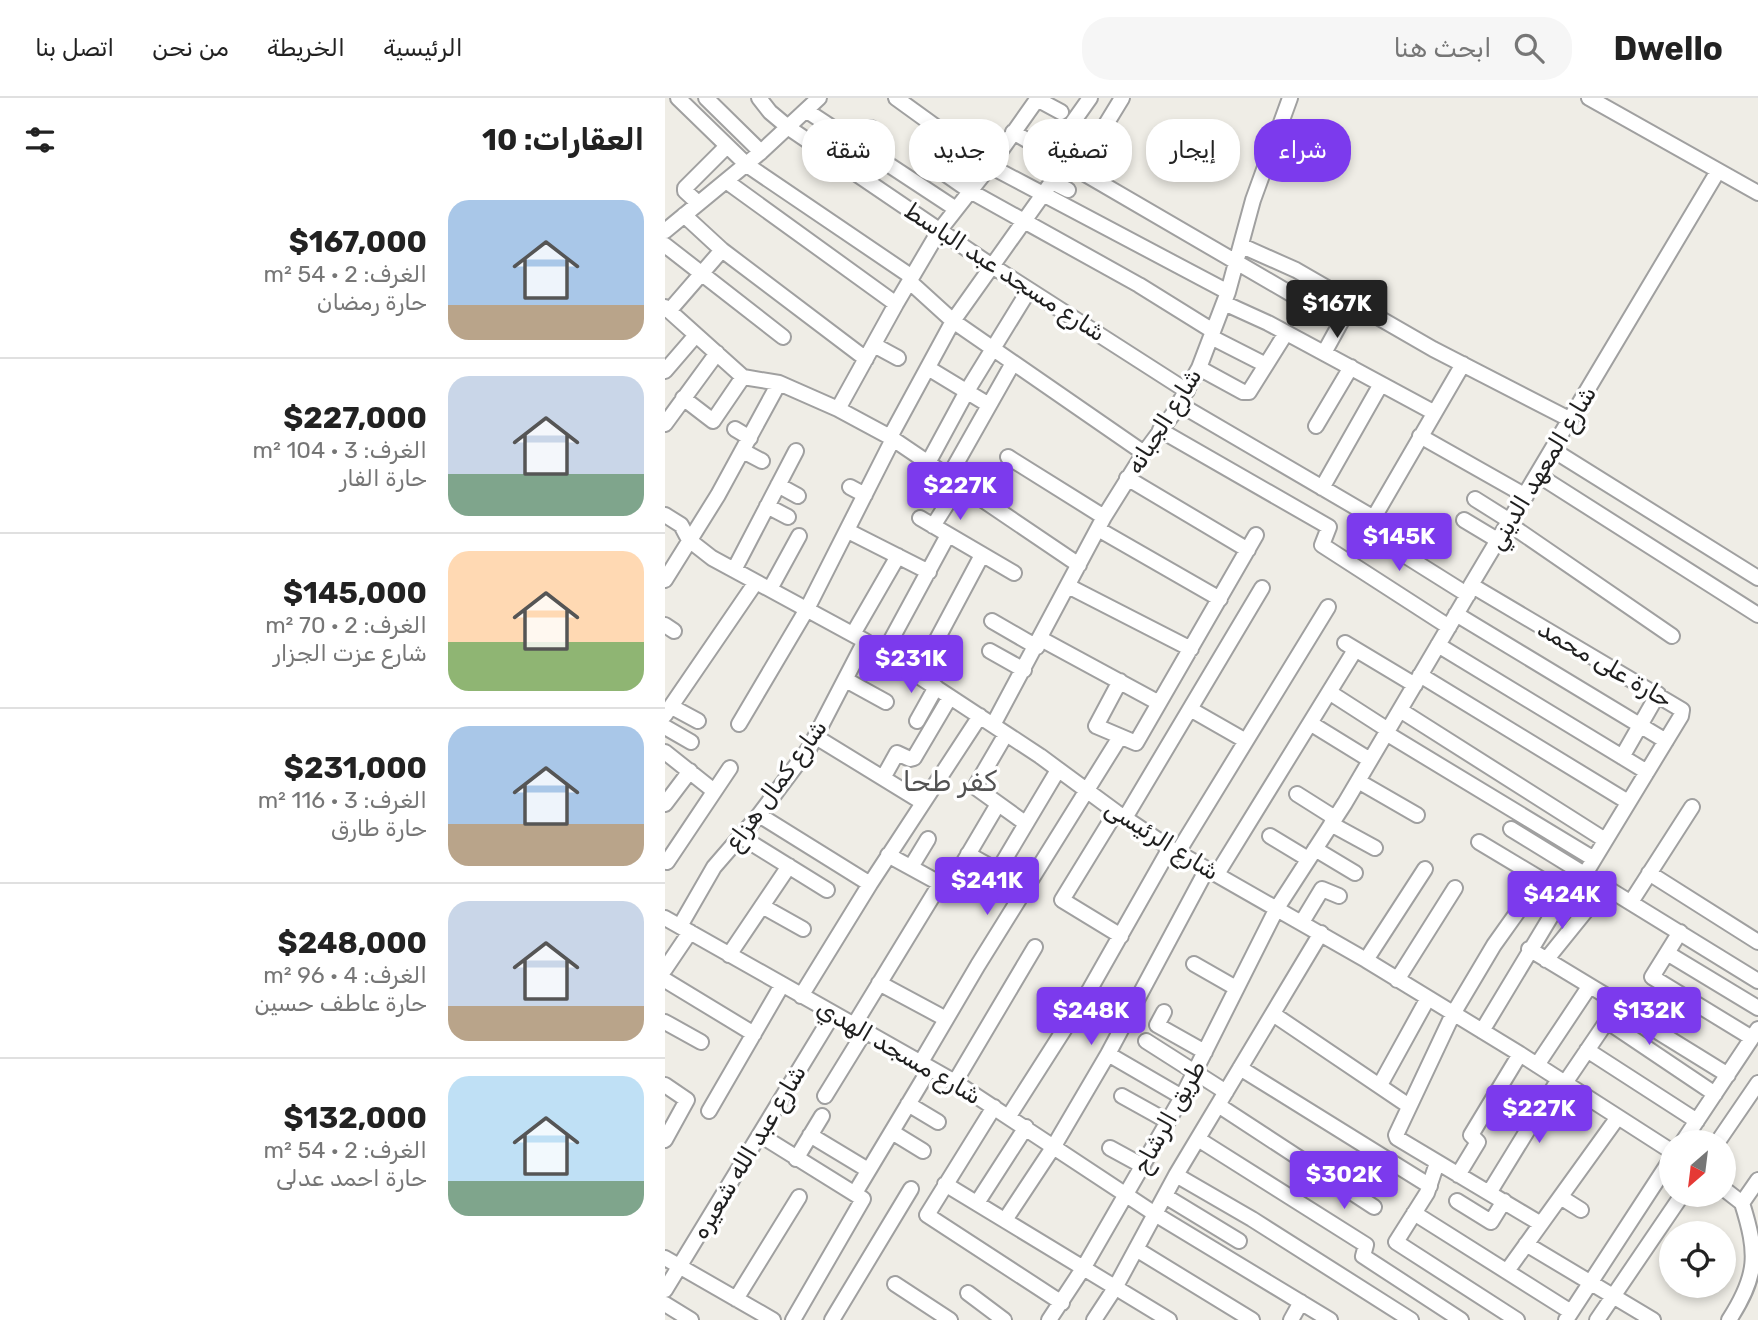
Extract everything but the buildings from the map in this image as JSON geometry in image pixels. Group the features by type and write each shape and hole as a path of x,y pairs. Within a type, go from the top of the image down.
{"street":[{"path":"678,98 747,165 910,279 953,321 1144,453"},
{"path":"706,98 761,152"},
{"name":"شارع مسجد عبد الباسط","path":"759,98 789,128 939,231 1187,391"},
{"path":"665,231 747,165 819,98"},
{"path":"896,98 925,119"},
{"path":"1075,119 1090,98"},
{"path":"1107,119 1122,98"},
{"name":"شارع الجبانه","path":"993,725 1101,523 1144,453 1179,404 1199,368 1238,263 1253,200 1290,98"},
{"path":"1589,98 1758,193"},
{"path":"1009,138 1033,100 1061,112"},
{"path":"807,111 819,119"},
{"path":"1013,132 1023,138"},
{"path":"698,203 685,188 727,146"},
{"path":"895,169 956,209"},
{"name":"شارع المعهد الديني","path":"1277,908 1358,781 1718,171"},
{"path":"1009,177 1433,412"},
{"path":"726,181 896,304"},
{"path":"957,182 1139,285 1212,334 1266,365"},
{"path":"838,409 939,231 977,182"},
{"path":"739,724 807,608 848,531 891,438 953,321 1052,182 1068,190"},
{"path":"1099,182 1298,298"},
{"path":"684,215 722,250 866,359"},
{"path":"665,245 783,337"},
{"path":"1242,246 1296,270 1463,364 1571,420"},
{"path":"722,250 667,309 743,377 779,383 838,409 891,438 1079,565"},
{"path":"928,463 992,348 1029,290"},
{"path":"1324,353 1352,302"},
{"path":"1199,368 1243,392 1249,392 1286,332"},
{"path":"665,371 696,335"},
{"path":"874,345 898,358"},
{"path":"665,424 717,353"},
{"path":"1013,363 989,405 953,481 927,522 1014,573"},
{"path":"1370,524 1463,364"},
{"path":"1316,425 1351,367"},
{"path":"928,368 989,405"},
{"path":"683,398 713,421 743,377"},
{"path":"665,580 747,444 779,383"},
{"path":"1322,488 1381,384"},
{"path":"756,388 771,399"},
{"name":"حارة على محمد","path":"1179,404 1322,488 1370,524 1367,533 1658,694 1682,710 1681,716 1585,874"},
{"path":"735,429 762,461"},
{"path":"1160,430 1329,527 1322,545 1666,741"},
{"path":"1420,436 1526,496"},
{"path":"1553,450 1758,578"},
{"path":"734,570 796,451"},
{"path":"1009,457 1101,523 1220,599"},
{"path":"1538,475 1758,615"},
{"path":"1128,478 1248,550"},
{"path":"778,485 798,496"},
{"path":"850,487 865,495"},
{"path":"1475,499 1672,636"},
{"path":"767,506 788,517"},
{"name":"شارع الرئيسى","path":"665,515 681,525 689,540 712,558 807,608 884,653 1174,850 1366,960 1659,1143"},
{"path":"1464,520 1499,541"},
{"path":"848,531 929,572"},
{"path":"884,653 948,535"},
{"path":"770,589 799,536"},
{"path":"1120,681 1096,726 1135,743 1256,536"},
{"path":"918,675 982,555"},
{"name":"شارع كمال هزاع","path":"665,970 714,867 759,815 816,737 846,680 858,637 898,556"},
{"path":"698,721 669,711 756,582"},
{"path":"1068,586 1191,649"},
{"path":"1121,936 1064,904 1062,899 1190,709 1262,588"},
{"path":"1009,1116 1058,1042 1174,850 1246,741 1328,607"},
{"path":"992,621 1120,681 1160,703"},
{"path":"1438,645 1647,772"},
{"path":"1005,1220 1054,1146 1108,1054 1155,964 1212,871 1329,692 1350,647 1417,680 1628,802"},
{"path":"990,651 1024,670"},
{"path":"846,680 886,702"},
{"path":"916,720 936,687"},
{"path":"1329,692 1594,859"},
{"path":"1622,757 1658,694"},
{"path":"883,778 897,754 913,759 950,697"},
{"path":"1190,709 1246,741"},
{"path":"1400,710 1605,840"},
{"path":"801,996 888,855 979,716"},
{"path":"1310,723 1370,760"},
{"path":"665,727 691,742"},
{"path":"1006,734 975,786 1025,823"},
{"path":"816,737 922,802"},
{"path":"855,1193 908,1104 946,1019 1120,737"},
{"path":"665,752 714,791"},
{"path":"666,861 730,768"},
{"path":"968,854 998,870 1058,770"},
{"path":"665,804 690,771"},
{"path":"1358,781 1417,815"},
{"path":"1297,794 1375,848"},
{"path":"888,855 949,887 998,804"},
{"path":"1631,902 1692,807"},
{"path":"759,815 870,884"},
{"path":"1511,829 1758,981"},
{"path":"740,836 827,890"},
{"path":"1270,836 1355,873"},
{"path":"911,867 928,839"},
{"path":"1479,842 1589,908"},
{"path":"729,955 789,866"},
{"path":"1366,960 1425,869"},
{"path":"1649,873 1758,942"},
{"path":"1541,879 1494,945 1453,1014 1396,1136 1541,1224"},
{"path":"825,1096 879,983 941,884"},
{"path":"1546,960 1605,887"},
{"path":"1302,922 1322,888 1339,896"},
{"path":"1397,980 1455,888"},
{"path":"1482,1031 1565,893"},
{"path":"762,906 803,929"},
{"name":"طريق الرشاح","path":"1049,1320 1084,1267 1182,1097 1277,908"},
{"name":"شارع مسجد الهدي","path":"665,918 955,1082 1155,1214 1329,1320"},
{"path":"1680,932 1652,975 1653,978 1755,1034 1691,1130"},
{"name":"طريق الرشاح","path":"1094,1320 1115,1288 1176,1175 1321,933"},
{"path":"955,1082 1035,947"},
{"path":"1529,950 1728,1075"},
{"path":"1667,953 1758,1008"},
{"path":"1194,964 1236,988"},
{"path":"665,980 754,1034"},
{"path":"879,983 946,1019"},
{"path":"709,1111 782,985"},
{"path":"1537,1065 1589,986"},
{"path":"1380,1086 1428,998"},
{"path":"1164,1012 1157,1025 1205,1052"},
{"name":"شارع عبد الله شعيره","path":"665,1290 833,1014"},
{"path":"1273,1014 1409,1106"},
{"path":"665,1022 701,1042"},
{"path":"1489,1193 1562,1081 1605,1024 1610,1023 1715,1094"},
{"path":"1146,1041 1226,1092"},
{"path":"1587,1050 1697,1121"},
{"path":"1108,1054 1182,1097"},
{"path":"1458,1175 1478,1142 1471,1135 1520,1054"},
{"path":"1240,1068 1430,1186"},
{"path":"665,1086 686,1098 687,1102 665,1140"},
{"path":"1726,1130 1757,1088"},
{"path":"1122,1096 1167,1121"},
{"path":"908,1104 938,1122"},
{"path":"1218,1105 1374,1207"},
{"path":"995,1107 927,1213 928,1217 1062,1303"},
{"path":"796,1159 822,1116"},
{"path":"1507,1271 1618,1117"},
{"path":"977,1203 1026,1127"},
{"path":"891,1132 923,1151"},
{"path":"760,1135 862,1197 793,1320"},
{"path":"810,1135 868,1170"},
{"path":"1198,1139 1366,1245 1363,1256 1461,1320"},
{"path":"1110,1147 1143,1166"},
{"path":"1437,1163 1430,1186 1396,1242 1517,1320"},
{"path":"1176,1175 1252,1219 1411,1320"},
{"path":"1742,1203 1758,1180"},
{"path":"1597,1320 1602,1290 1659,1182"},
{"path":"945,1184 1169,1320"},
{"path":"832,1320 911,1189"},
{"path":"1165,1196 1238,1241"},
{"path":"736,1298 799,1197"},
{"path":"1562,1198 1581,1210"},
{"path":"1729,1320 1752,1283 1756,1264 1756,1243 1742,1203 1736,1198"},
{"path":"1457,1201 1490,1222 1504,1201"},
{"path":"1414,1213 1507,1271 1568,1316 1602,1290 1671,1208"},
{"path":"1229,1259 1252,1219"},
{"path":"1527,1244 1653,1320"},
{"path":"1136,1249 1252,1320"},
{"path":"665,1258 773,1320"},
{"path":"895,1283 950,1320"},
{"path":"968,1293 1005,1320"},
{"path":"1291,1320 1301,1302"},
{"path":"665,1304 691,1320"}],"district":[{"name":"كفر طحا","path":"950,781"}]}
